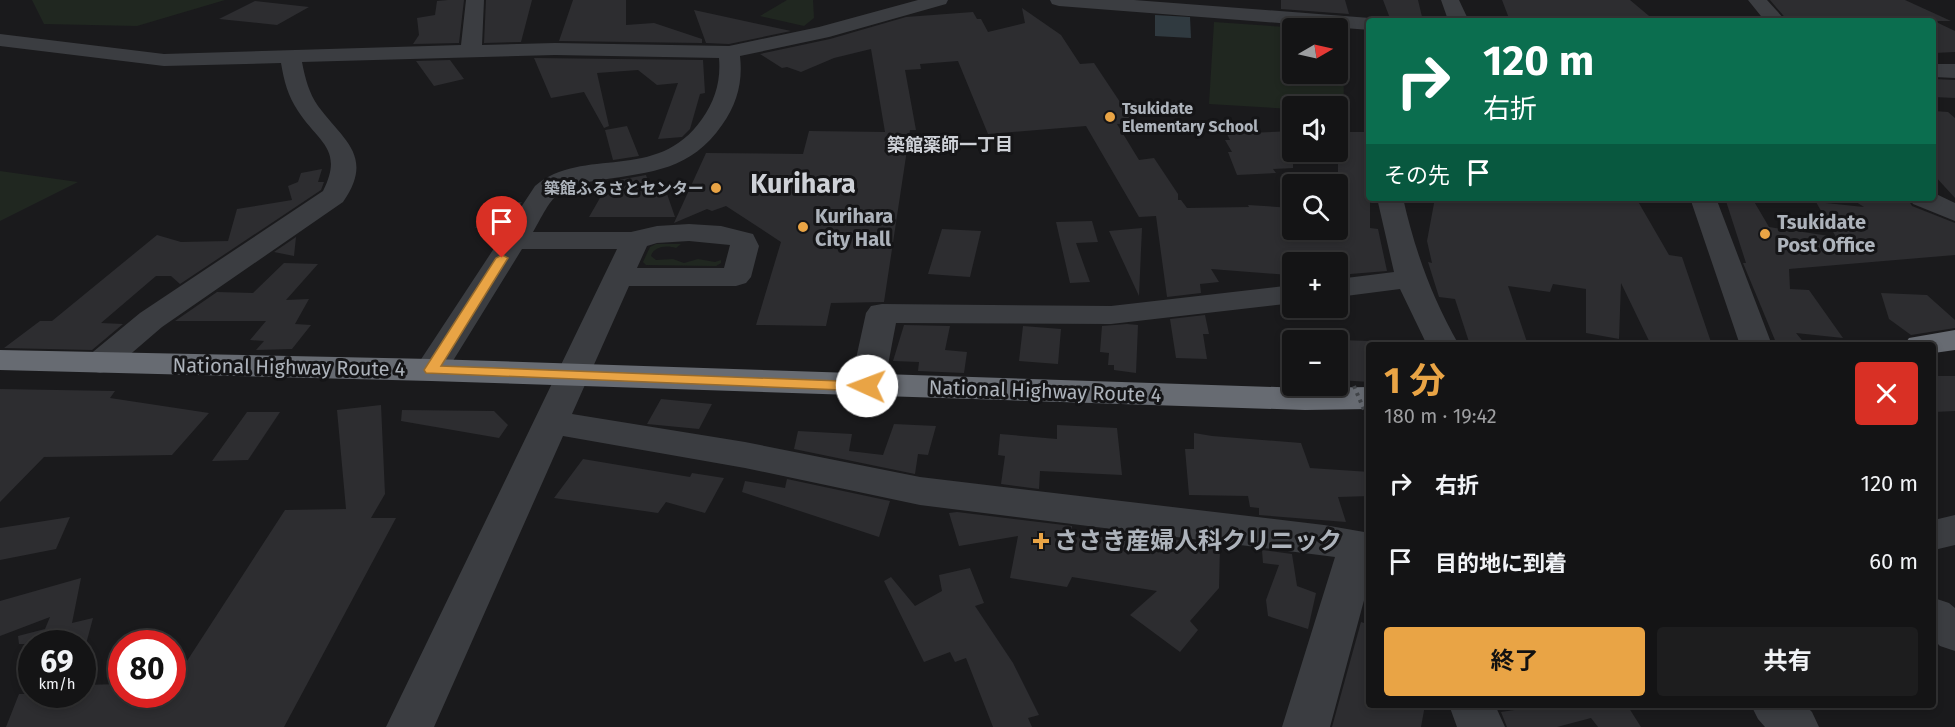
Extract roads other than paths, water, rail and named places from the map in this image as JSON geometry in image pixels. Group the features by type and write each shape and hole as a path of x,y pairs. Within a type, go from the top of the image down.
{"highway":[{"path":"1936,343 1955,340"},
{"name":"National Highway Route 4","path":"0,360 431,370 867,386 1363,400"}],"street":[{"path":"471,50 474,0"},
{"path":"0,40 164,60 471,50 614,49 729,52 822,33 939,0"},
{"path":"1059,0 1366,24"},
{"path":"1450,0 1456,18"},
{"path":"1757,0 1773,18"},
{"path":"431,370 544,192 551,185 577,176 665,161 691,148 710,126 729,90 729,52"},
{"path":"100,363 151,320 334,196 343,180 344,159 341,147 301,96 290,56"},
{"path":"1936,71 1955,71"},
{"path":"1936,184 1955,203"},
{"path":"1391,201 1409,279 1441,342"},
{"path":"1704,201 1755,342"},
{"path":"1929,201 1955,213"},
{"path":"514,240 635,241 658,234 729,235 743,240 745,246 736,277 619,277"},
{"path":"410,727 635,241"},
{"path":"1348,287 1409,279"},
{"path":"867,386 882,313 1111,315 1282,295"},
{"path":"550,422 745,456 920,491 1364,547 1306,727"},
{"path":"1936,535 1955,530"},
{"path":"1936,617 1955,633"},
{"path":"1473,708 1481,727"},
{"path":"1777,708 1795,727"}],"place":[{"name":"Tsukidate Elementary School","path":"1110,117"},
{"name":"築館ふるさとセンター","path":"716,188"},
{"name":"Kurihara City Hall","path":"803,227"},
{"name":"Tsukidate Post Office","path":"1765,234"},
{"name":"ささき産婦人科クリニック","path":"1041,541"}],"district":[{"name":"築館薬師一丁目","path":"950,145"},
{"name":"Kurihara","path":"803,184"}]}
